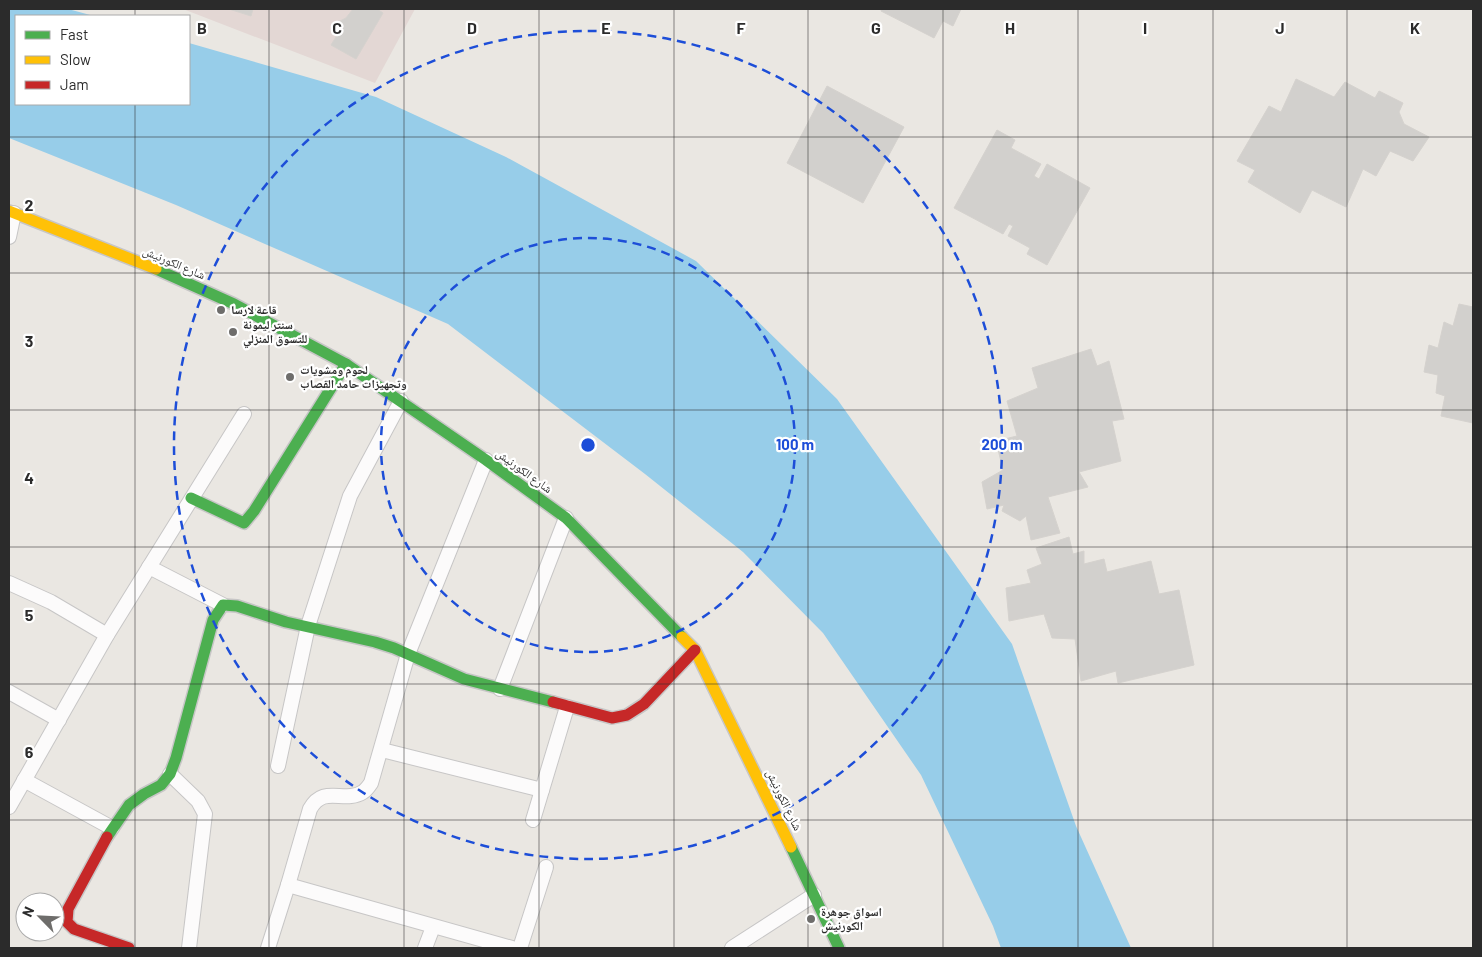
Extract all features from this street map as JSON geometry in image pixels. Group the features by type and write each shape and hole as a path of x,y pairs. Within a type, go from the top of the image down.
{"street":[{"path":"9,237 12,212"},
{"name":"شارع الكورنيش","path":"12,212 160,271 234,304 346,364 486,460 566,518 694,650 839,948"},
{"path":"191,498 237,522 244,522 254,511 346,364"},
{"path":"278,766 308,626 350,496 401,401"},
{"path":"9,806 107,635 244,414"},
{"path":"268,948 310,809 315,800 322,796 357,795 364,791 371,783 408,654 486,460"},
{"path":"500,689 566,518"},
{"path":"149,567 223,605 236,606 286,622 352,636 394,648 464,679 612,718 627,715 644,704 694,650"},
{"path":"9,583 51,602 107,635"},
{"path":"129,948 74,929 67,922 68,909 112,828 128,805 144,794 161,786 170,774 213,620 223,605"},
{"path":"9,692 59,720"},
{"path":"533,820 567,707"},
{"path":"382,750 542,790"},
{"path":"170,774 198,801 205,814 189,948"},
{"path":"24,780 112,828"},
{"path":"520,948 546,867"},
{"path":"288,885 512,948"},
{"path":"732,948 814,895"},
{"path":"425,948 434,927"}],"shaded area":[{"path":"183,9 415,9 375,83"}],"water":[{"path":"9,9 68,9 90,15 15,15 15,105 190,105 190,43 376,97 506,157 696,261 837,399 1012,644 1076,826 1131,948 1001,948 993,926 921,775 823,633 743,552 645,474 448,324 176,205 9,138"}],"building":[{"path":"229,9 253,9 251,16"},
{"path":"353,9 377,9 383,13 356,59 331,45 341,29 340,21 346,18"},
{"path":"882,9 961,9 953,26 943,21 934,38 881,11"},
{"path":"1296,79 1334,97 1345,82 1375,98 1379,91 1403,103 1399,112 1404,124 1429,137 1413,161 1390,151 1376,176 1363,169 1346,207 1312,190 1300,213 1248,182 1255,170 1237,161 1269,106 1281,112"},
{"path":"827,86 904,127 863,203 787,163"},
{"path":"997,130 1015,140 1011,148 1041,164 1034,176 1039,179 1047,164 1090,188 1047,265 1027,254 1030,248 1008,236 1013,226 1009,224 1003,234 954,208"},
{"path":"1459,304 1473,307 1473,423 1441,416 1445,396 1436,393 1438,375 1424,372 1429,345 1438,348 1444,322 1453,326"},
{"path":"1091,349 1097,366 1109,361 1124,419 1112,421 1121,461 1079,472 1088,487 1048,497 1060,533 1031,540 1026,516 1020,521 1002,511 1004,505 987,509 982,482 1003,470 996,441 1017,436 1007,401 1038,388 1032,368"},
{"path":"1069,537 1073,554 1084,551 1084,564 1104,559 1107,572 1151,561 1159,594 1179,590 1194,665 1118,683 1116,671 1081,681 1075,639 1052,638 1044,614 1009,621 1006,588 1031,583 1027,570 1042,564 1036,548"}],"traffic: fast":[{"path":"156,269 234,304 346,364 486,460 566,518 682,637"},
{"path":"191,498 244,523 254,511 346,364"},
{"path":"107,837 129,805 161,785 170,774 213,620 223,605 237,606 286,622 375,642 394,648 464,679 553,702"},
{"path":"791,847 839,948"}],"traffic: slow":[{"path":"9,211 156,269"},
{"path":"682,637 695,650 791,847"}],"traffic: jam":[{"path":"553,702 612,718 627,715 644,704 695,650"},
{"path":"107,837 68,909 67,922 74,929 129,948"}],"place":[{"name":"قاعة لارسا","path":"221,310"},
{"name":"سنتر ليمونة للتسوق المنزلي","path":"233,332"},
{"name":"لحوم ومشويات وتجهيزات حامد القصاب","path":"290,377"},
{"name":"اسواق جوهرة الكورنيش","path":"811,919"}]}
